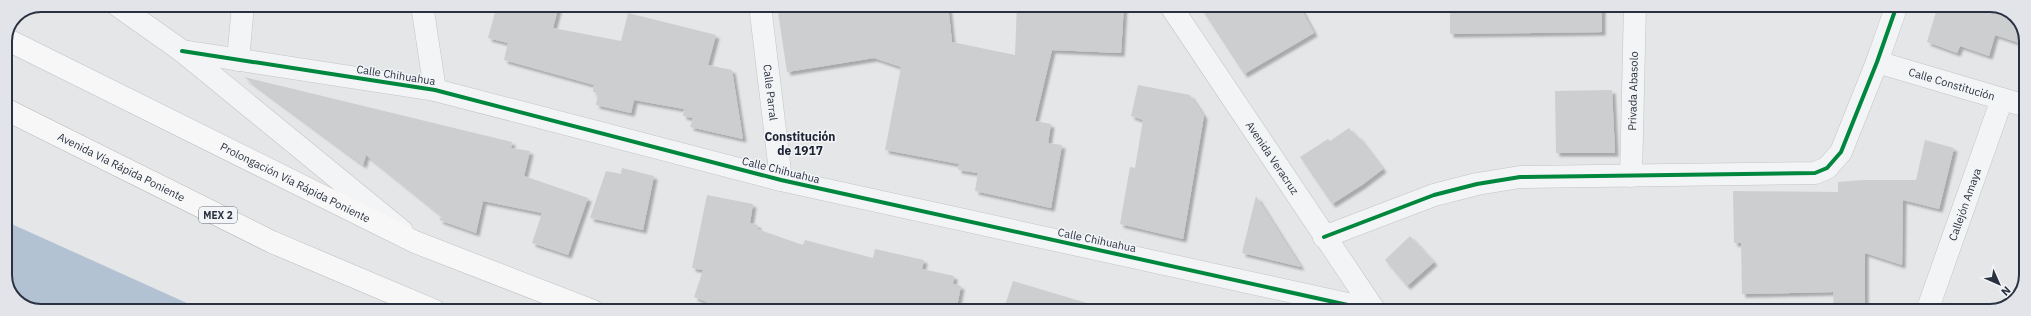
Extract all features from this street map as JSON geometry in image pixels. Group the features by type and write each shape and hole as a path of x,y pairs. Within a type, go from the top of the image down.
{"main road":[{"name":"Prolongación Vía Rápida Poniente","path":"12,42 415,242 574,304"},
{"name":"Avenida Vía Rápida Poniente","path":"12,112 272,242 418,304"}],"street":[{"name":"Calle Chihuahua","path":"127,12 182,51 436,90 782,180 1343,304"},
{"path":"238,60 242,12"},
{"path":"423,12 436,90"},
{"name":"Calle Parral","path":"761,12 782,180"},
{"name":"Avenida Veracruz","path":"1175,12 1370,304"},
{"name":"Privada Abasolo","path":"1631,176 1635,12"},
{"path":"1324,237 1434,195 1476,184 1520,177 1815,173 1827,168 1841,152 1877,62 1895,12"},
{"path":"182,51 415,242"},
{"name":"Calle Constitución","path":"1877,62 2019,104"},
{"name":"Callejón Amaya","path":"1929,304 2002,99"}],"water":[{"path":"12,224 189,304 37,304 28,301 19,294 14,286 12,277"}],"building":[{"path":"495,12 557,12 553,28 621,41 628,13 716,35 708,65 732,70 743,139 690,127 693,118 683,116 684,109 634,100 631,113 596,105 598,93 593,92 594,85 504,60 508,43 488,38"},
{"path":"778,12 949,12 952,42 1015,55 1017,12 1124,12 1121,53 1052,50 1035,121 1051,124 1048,143 1062,145 1051,208 975,191 978,173 958,170 959,164 885,150 901,67 874,58 787,72"},
{"path":"1204,12 1303,12 1314,33 1244,74"},
{"path":"1450,12 1602,12 1602,32 1450,34"},
{"path":"1936,12 1994,12 2003,15 2013,23 2019,39 2019,43 1995,35 1989,56 1960,46 1957,53 1927,42"},
{"path":"244,77 512,142 511,148 530,151 524,176 588,198 568,255 532,243 542,213 483,201 476,233 439,220 442,216 366,155 363,165"},
{"path":"1138,85 1190,95 1204,116 1183,239 1120,224 1130,167 1135,168 1143,120 1131,116"},
{"path":"1612,90 1615,153 1556,153 1555,91"},
{"path":"1349,128 1356,137 1357,135 1383,169 1362,185 1332,204 1300,157 1328,139 1330,141"},
{"path":"1925,140 1954,148 1939,209 1903,200 1902,265 1865,253 1865,304 1834,304 1833,292 1742,294 1741,243 1734,243 1733,191 1838,192 1838,182 1863,180 1916,180"},
{"path":"622,168 654,176 643,230 590,218 606,171 621,174"},
{"path":"707,195 753,204 750,223 758,225 757,229 803,245 805,240 873,258 875,249 924,260 922,269 954,276 953,284 961,286 957,304 706,304 707,302 694,297 703,270 692,268"},
{"path":"1256,196 1301,267 1242,253"},
{"path":"1410,236 1434,262 1407,286 1385,260"},
{"path":"1013,281 1090,304 1005,304"}],"cycle path":[{"path":"1324,237 1434,195 1477,184 1520,177 1815,173 1827,168 1841,152 1877,62 1895,12"},
{"path":"182,51 435,90 781,180 1343,304"}],"district":[{"name":"Constitución de 1917","path":"800,143"}]}
